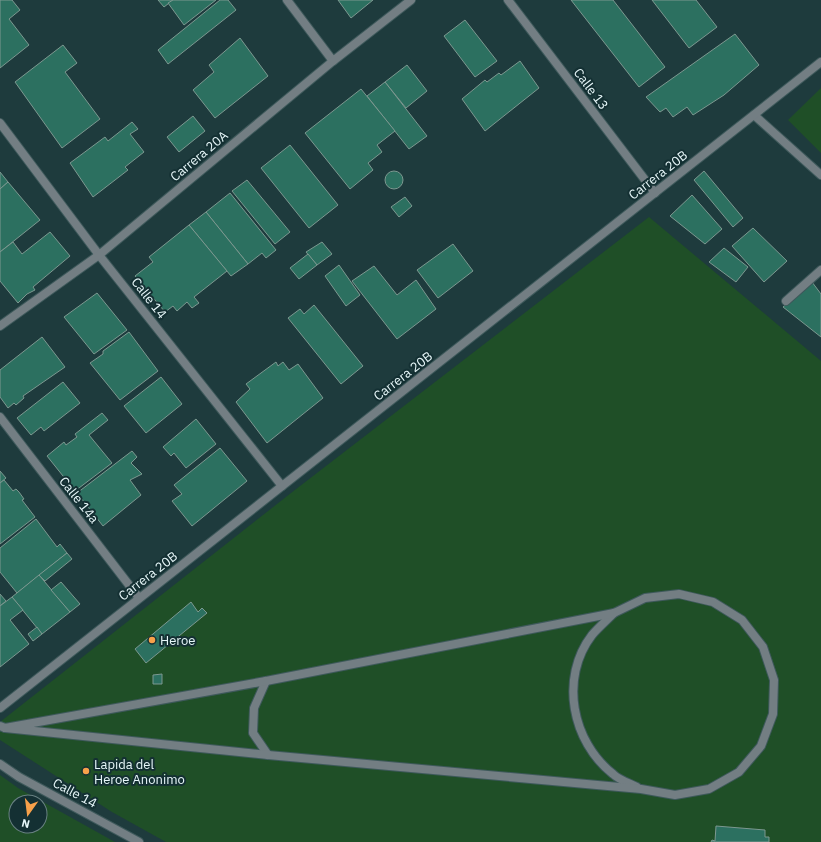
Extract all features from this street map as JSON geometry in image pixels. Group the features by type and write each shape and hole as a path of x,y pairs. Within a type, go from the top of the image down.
{"street":[{"path":"287,0 333,61"},
{"name":"Carrera 20A","path":"0,326 99,254 333,61 410,0"},
{"name":"Calle 13","path":"508,0 655,193"},
{"name":"Carrera 20B","path":"0,708 821,62"},
{"path":"754,115 821,175"},
{"name":"Calle 14","path":"0,123 99,254 282,486"},
{"path":"786,301 821,270"},
{"name":"Calle 14a","path":"0,417 139,598"},
{"path":"679,594 713,602 742,620 763,647 774,680 773,714 761,746 738,772 709,789 675,795 641,789 268,755 2,727 266,681 614,613 645,598 679,594"},
{"path":"614,613 592,635 578,663 573,694 577,725 592,753 613,775 641,789"},
{"path":"266,681 254,708 253,733 268,755"},
{"name":"Calle 14","path":"0,764 139,842"}],"green space":[{"path":"821,88 821,153 788,120"},
{"path":"649,217 821,361 821,842 166,842 112,812 0,740 0,722 291,493"},
{"path":"0,775 29,794 8,794 8,834 48,834 48,805 115,842 0,842"}],"building":[{"path":"0,0 12,0 20,10 9,19 29,45 0,68"},
{"path":"158,0 173,0 164,7"},
{"path":"173,0 216,0 184,25 168,3"},
{"path":"220,0 228,0 236,10 168,64 158,50"},
{"path":"338,0 373,0 351,18"},
{"path":"571,0 613,0 665,67 639,87"},
{"path":"652,0 696,0 717,27 689,48"},
{"path":"465,20 497,61 475,77 444,36"},
{"path":"735,34 759,65 724,95 693,115 687,107 673,117 666,108 660,112 646,97"},
{"path":"240,38 268,76 215,118 193,90 214,72 209,65"},
{"path":"63,45 77,63 65,72 100,119 62,148 15,82"},
{"path":"520,61 539,88 485,131 462,99 485,80 487,82 499,73 501,75"},
{"path":"407,65 427,91 406,108 385,82"},
{"path":"385,82 427,136 409,149 367,96"},
{"path":"361,89 395,131 377,145 382,152 368,163 373,170 350,189 305,133"},
{"path":"193,116 205,131 179,152 167,137"},
{"path":"132,122 138,129 130,134 144,152 125,167 128,170 93,197 70,163 105,137 108,141"},
{"path":"290,145 338,205 309,228 261,168"},
{"path":"394,171 400,174 403,180 400,186 394,189 388,186 385,180 388,174"},
{"path":"704,171 743,218 733,227 694,180"},
{"path":"0,172 8,182 0,189"},
{"path":"247,180 290,232 275,244 232,191"},
{"path":"8,182 40,220 0,252 0,189"},
{"path":"230,193 276,250 266,258 262,253 248,264 206,212"},
{"path":"692,195 722,229 705,244 670,216"},
{"path":"405,197 412,206 399,217 391,207"},
{"path":"206,212 248,264 231,276 189,225"},
{"path":"189,225 227,271 194,297 199,303 192,308 187,302 177,311 173,306 165,312 135,276 153,262 149,257"},
{"path":"753,228 787,261 764,282 732,246"},
{"path":"50,232 70,256 33,287 35,290 27,294 18,303 0,281 0,252 13,242 22,254"},
{"path":"322,242 332,254 317,265 306,252"},
{"path":"453,244 473,271 438,298 417,270"},
{"path":"724,248 748,267 736,282 709,262"},
{"path":"308,254 317,265 299,279 290,268"},
{"path":"339,265 360,295 346,306 325,276"},
{"path":"374,266 397,295 416,280 436,309 397,339 352,281"},
{"path":"812,282 821,294 821,337 783,307"},
{"path":"97,293 127,330 94,354 64,317"},
{"path":"314,305 363,366 341,384 288,318 300,309 304,314"},
{"path":"129,332 158,371 120,400 90,363 103,354 103,351"},
{"path":"42,337 65,367 23,396 24,398 16,405 14,403 8,408 0,397 0,370"},
{"path":"276,362 278,366 283,362 289,370 298,364 323,398 267,443 236,402 250,389 246,384"},
{"path":"161,377 182,404 146,433 124,406"},
{"path":"63,382 80,403 44,431 41,427 31,435 17,418"},
{"path":"102,413 108,420 89,435 112,463 75,491 47,456 64,442 66,445 77,437 75,434"},
{"path":"196,419 216,444 186,468 174,453 171,456 163,447"},
{"path":"220,448 247,481 192,526 172,501 182,494 174,485"},
{"path":"132,451 137,457 131,463 142,474 130,480 141,495 103,526 77,493"},
{"path":"0,471 6,478 0,483"},
{"path":"4,480 13,491 16,489 19,492 24,499 22,500 35,517 0,544 0,483"},
{"path":"36,519 57,547 60,544 67,553 17,593 0,572 0,548"},
{"path":"67,553 72,559 45,581 39,575"},
{"path":"39,575 70,612 42,634 12,597"},
{"path":"61,582 80,604 70,612 51,590"},
{"path":"0,594 6,601 0,606"},
{"path":"12,597 23,610 10,620 29,644 0,667 0,606"},
{"path":"191,602 198,612 202,608 207,613 146,663 135,649"},
{"path":"37,627 42,634 33,641 28,634"},
{"path":"162,674 162,684 153,684 153,675"},
{"path":"716,826 765,830 765,837 769,837 769,842 711,842 712,840 715,841"}],"place":[{"name":"Heroe","path":"152,640"},
{"name":"Lapida del Heroe Anonimo","path":"86,771"}]}
